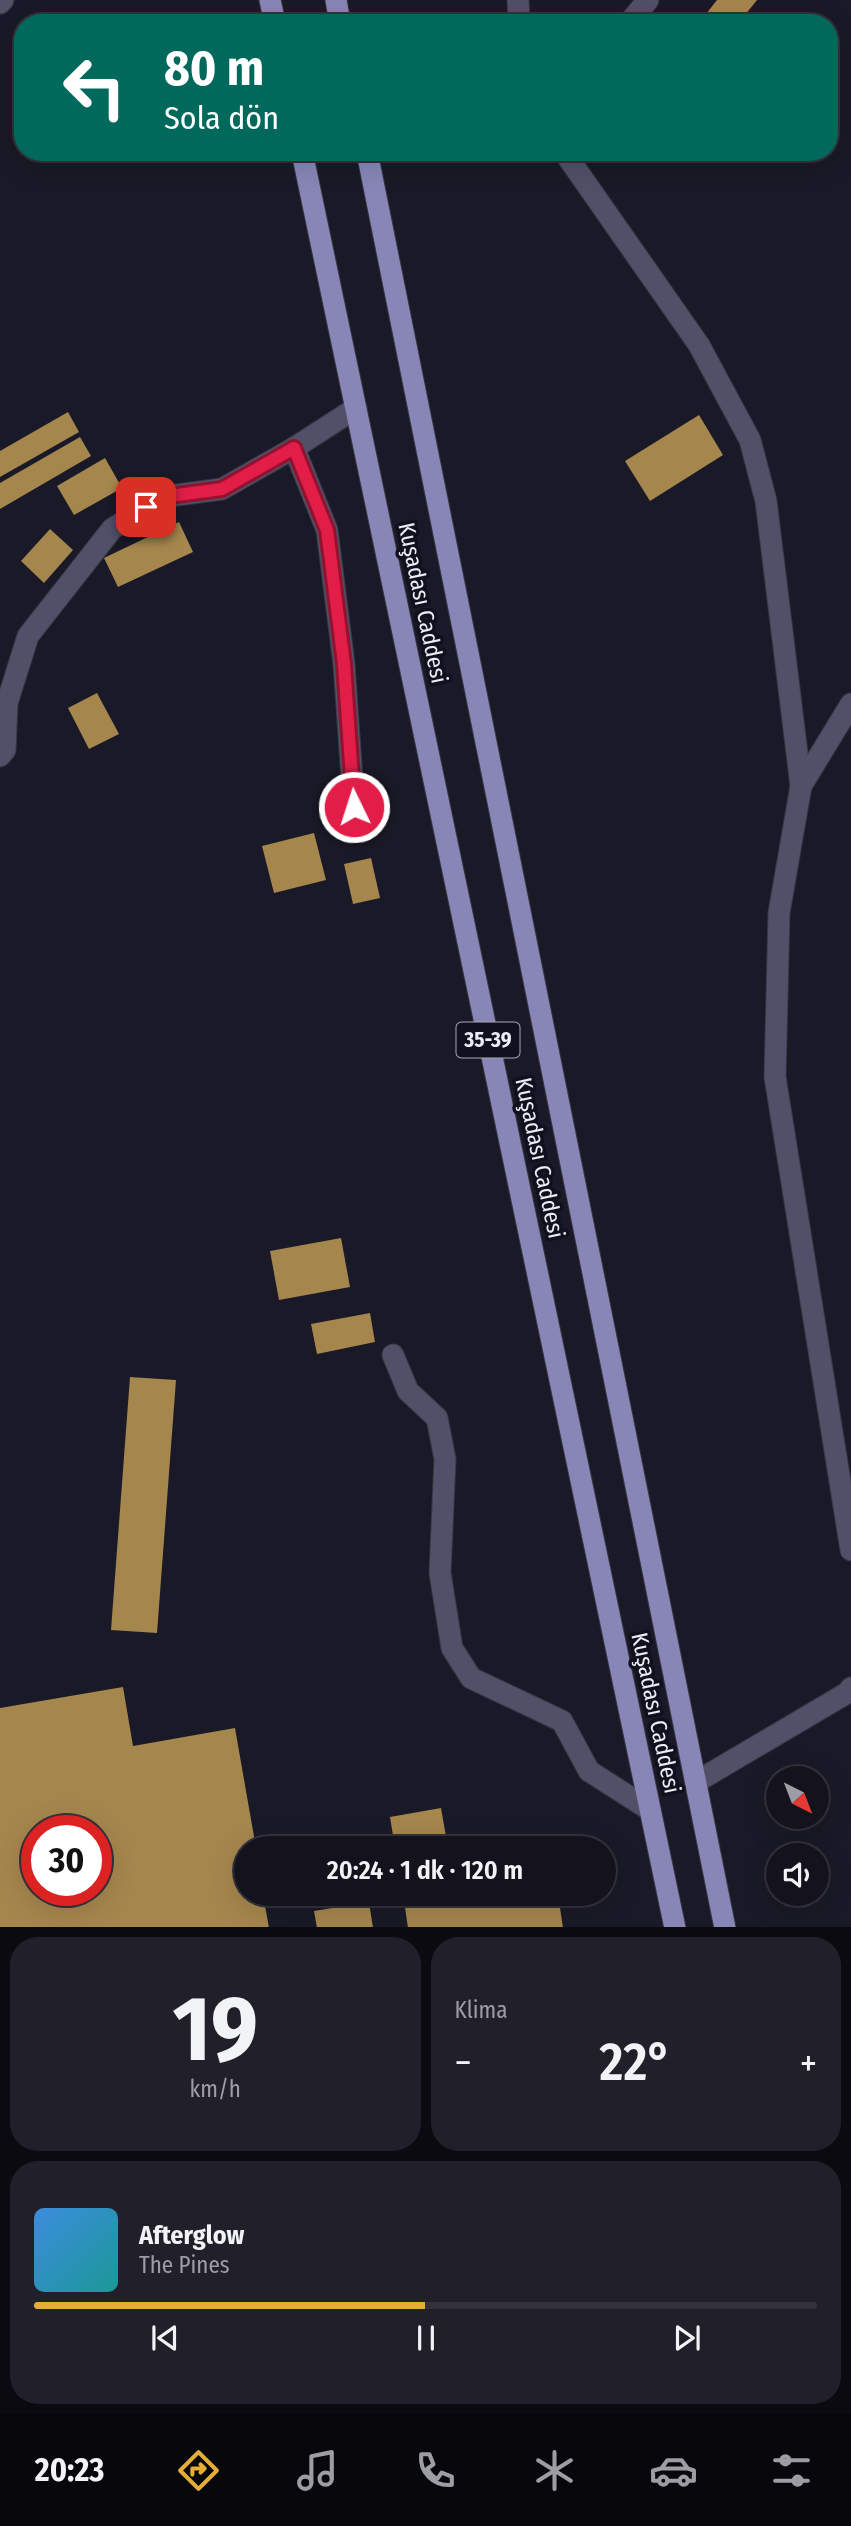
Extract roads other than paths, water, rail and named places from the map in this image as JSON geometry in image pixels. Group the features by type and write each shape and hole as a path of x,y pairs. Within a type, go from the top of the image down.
{"main road":[{"name":"Kuşadası Caddesi","path":"304,161 675,1927"},
{"name":"Kuşadası Caddesi","path":"369,161 725,1927"}],"street":[{"path":"636,14 648,0"},
{"path":"570,161 699,345 750,440 766,500 801,786 779,914 775,1077 851,1550"},
{"path":"0,756 5,750 7,703 28,636 112,529 162,497 222,489 294,448 356,408"},
{"path":"294,448 327,530 344,664 354,807"},
{"path":"801,786 851,704"},
{"path":"393,1355 408,1391 437,1418 445,1459 440,1573 452,1648 471,1678 562,1721 589,1771 650,1810"},
{"path":"696,1782 848,1693 851,1688"}]}
